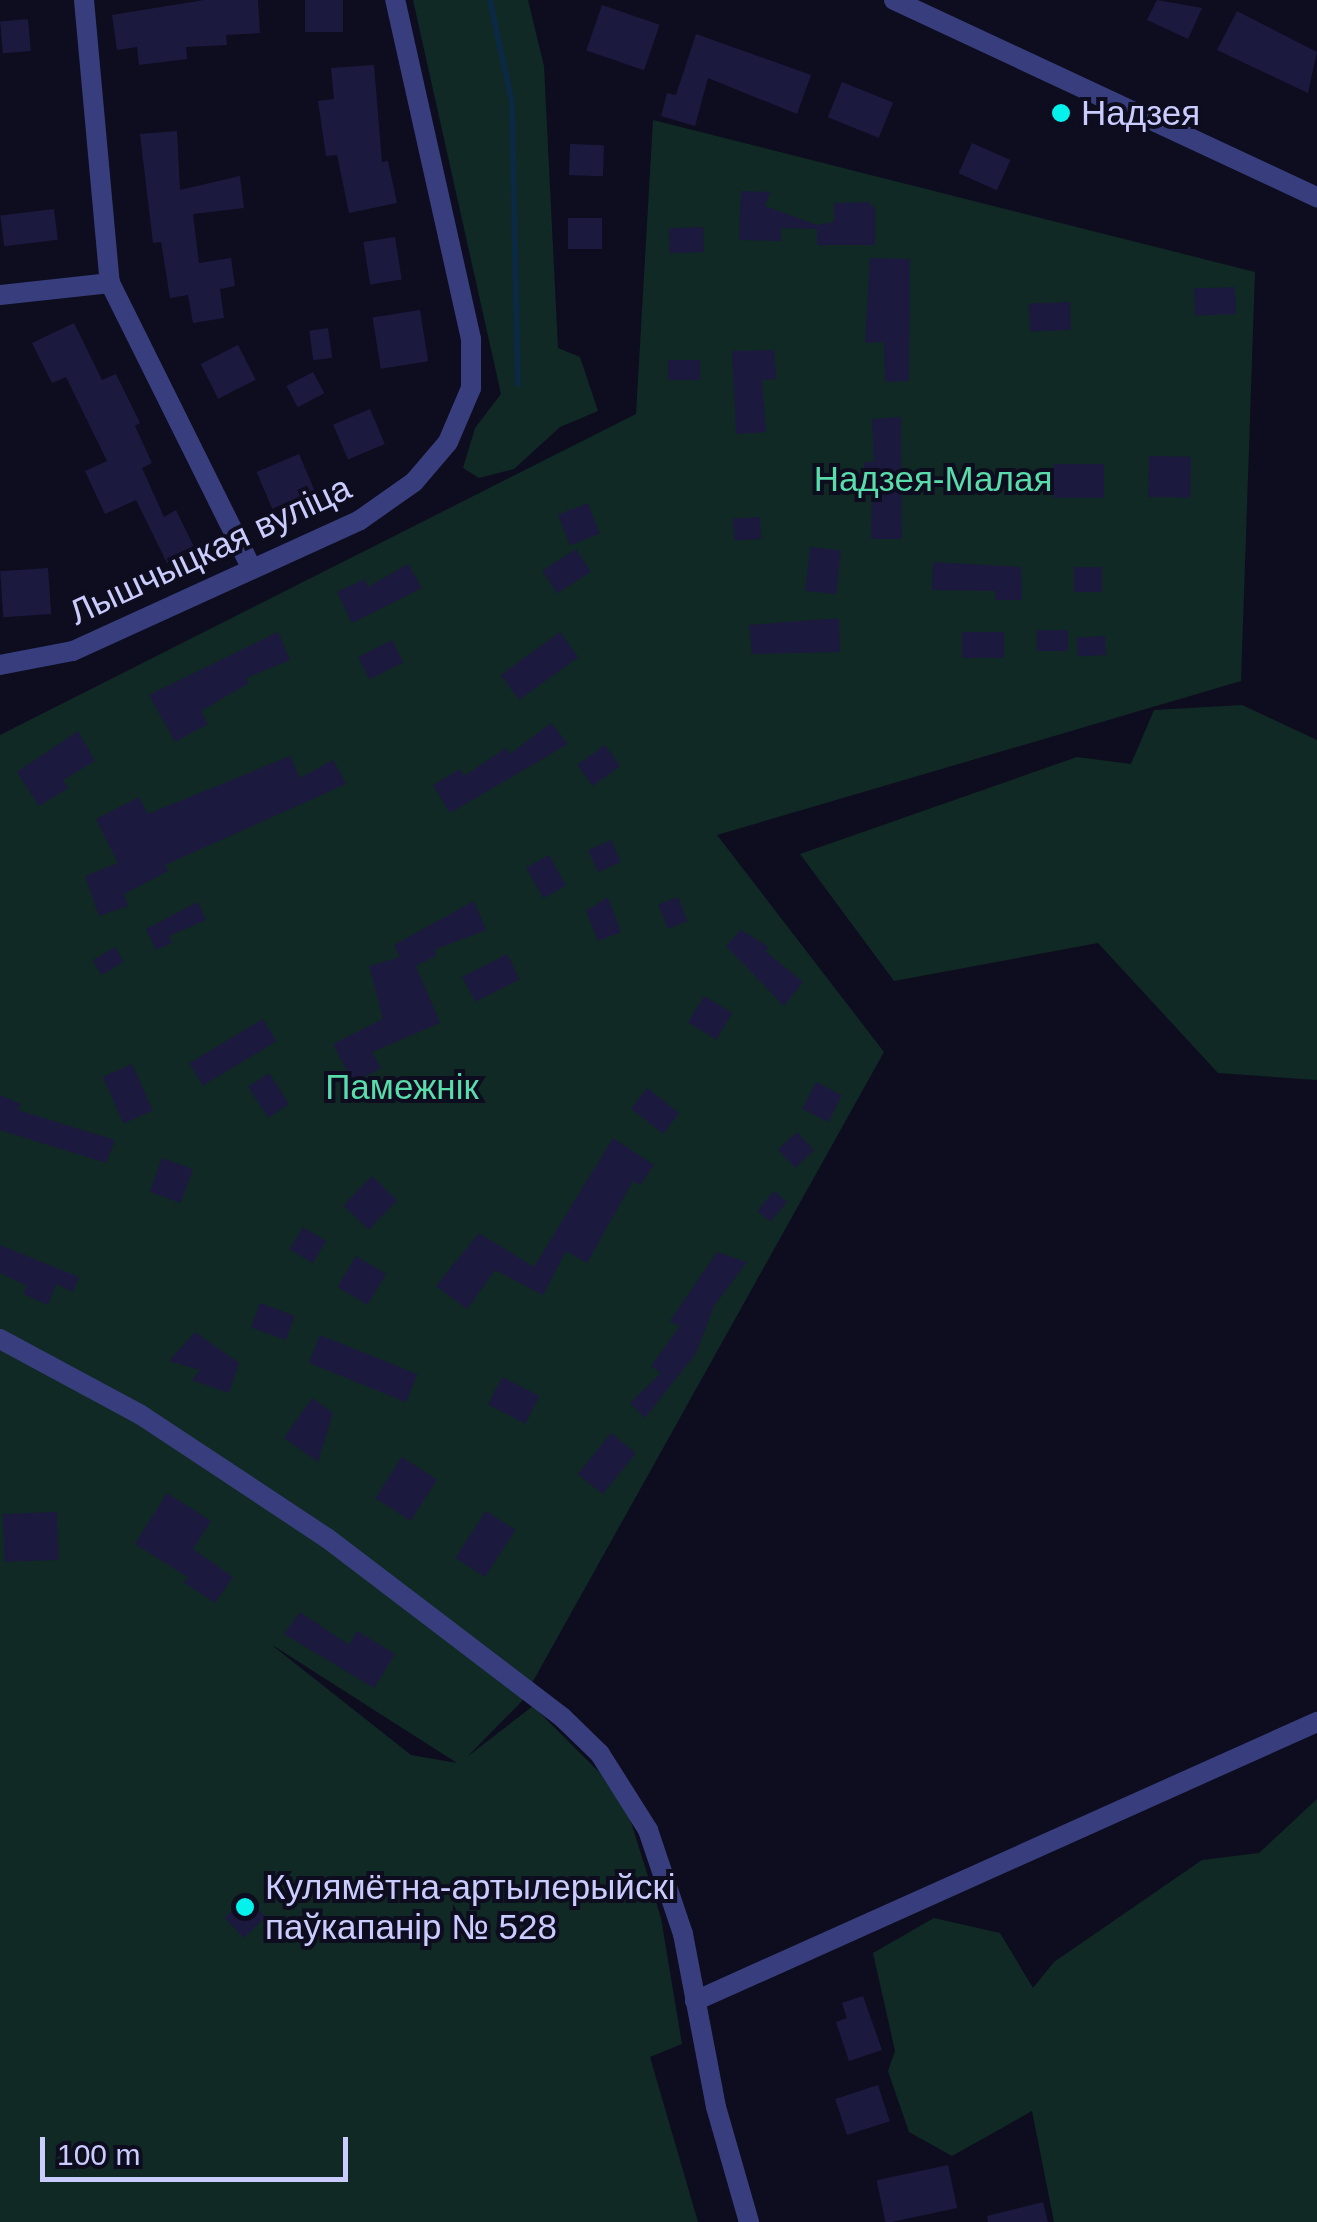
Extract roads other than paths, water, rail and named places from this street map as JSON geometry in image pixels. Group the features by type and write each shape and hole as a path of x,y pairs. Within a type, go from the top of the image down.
{"street":[{"path":"84,0 110,283 252,568"},
{"name":"Лышчыцкая вуліца","path":"0,665 73,651 360,520 414,482 448,442 470,388 471,339 395,0"},
{"path":"894,0 923,4 1317,196"},
{"path":"0,294 110,283"},
{"path":"0,1339 141,1415 327,1538 562,1717 600,1754 648,1830 682,1934 748,2222"},
{"path":"696,2002 1317,1722"}],"waterway":[{"path":"490,0 512,103 518,384"}],"place":[{"name":"Надзея","path":"1061,113"},
{"name":"Кулямётна-артылерыйскі паўкапанір № 528","path":"245,1907"}],"park label":[{"name":"Надзея-Малая","path":"933,479"},
{"name":"Памежнік","path":"402,1087"}]}
